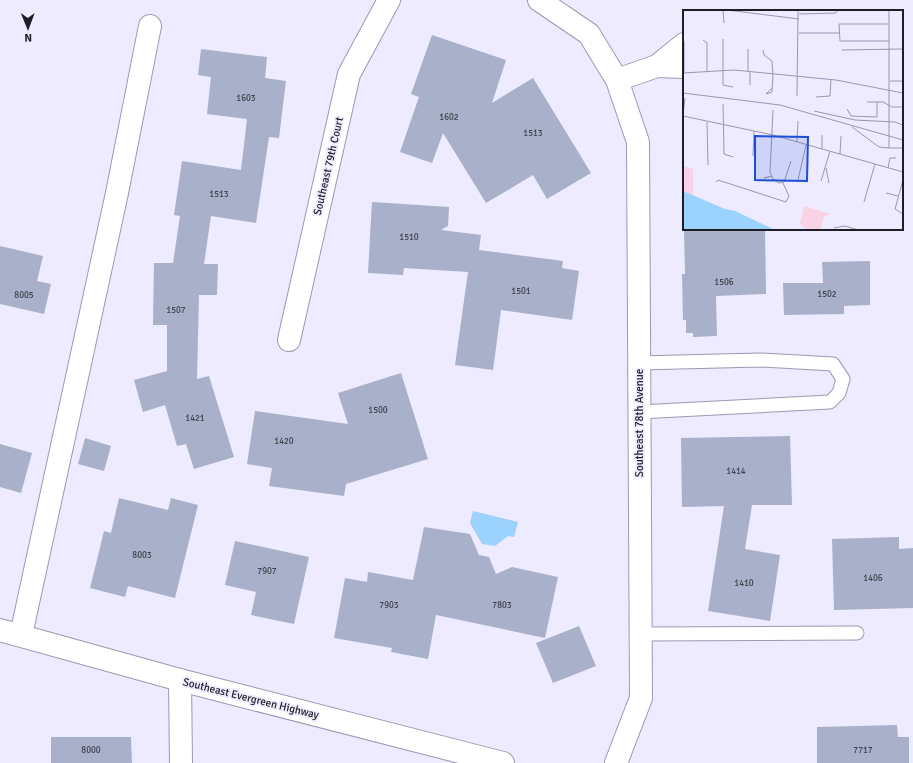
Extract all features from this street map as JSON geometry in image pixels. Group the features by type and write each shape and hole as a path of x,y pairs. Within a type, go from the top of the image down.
{"street":[{"name":"Southeast 79th Court","path":"289,340 349,74 389,0"},
{"path":"539,0 588,34 617,80 657,66 683,45"},
{"path":"21,635 117,193 150,26"},
{"path":"657,66 683,67"},
{"name":"Southeast 78th Avenue","path":"616,763 641,698 638,142 617,80"},
{"name":"Southeast Evergreen Highway","path":"0,630 180,680 503,763"},
{"path":"180,680 180,763"}],"lane":[{"path":"639,363 760,360 833,364 843,379 839,393 830,402 639,412"},
{"path":"641,634 857,633"}],"water":[{"path":"473,511 518,522 514,537 508,536 495,546 482,544 470,523"}],"building":[{"path":"432,35 506,60 492,103 533,78 591,173 547,199 533,175 486,203 443,133 432,163 400,152 419,97 411,94"},
{"path":"201,49 267,57 265,78 286,81 279,138 269,137 256,223 211,216 204,264 218,264 217,295 199,295 197,379 209,376 234,457 194,469 186,444 177,446 165,405 143,412 134,380 167,371 167,325 153,325 154,263 173,263 180,216 174,215 182,161 241,170 247,119 207,114 211,77 198,75"},
{"path":"372,202 449,207 448,226 441,230 481,235 479,250 563,261 562,268 579,271 572,320 501,310 493,370 455,365 468,272 404,268 403,275 368,273"},
{"path":"765,230 766,294 716,296 717,336 693,337 693,333 686,333 686,320 683,320 682,274 685,274 684,231"},
{"path":"0,246 43,256 37,281 51,284 44,314 0,304"},
{"path":"870,261 870,305 844,306 844,314 784,315 783,283 823,283 822,262"},
{"path":"401,373 428,459 346,484 344,496 269,486 272,468 247,464 255,411 348,424 338,393"},
{"path":"790,436 792,505 752,505 745,549 780,555 770,621 708,611 724,506 682,507 681,438"},
{"path":"85,438 111,446 104,471 78,464"},
{"path":"0,444 32,453 21,493 0,487"},
{"path":"119,498 168,510 171,498 198,505 175,598 128,586 125,597 90,588 104,531 111,533"},
{"path":"424,527 470,534 479,555 489,557 496,574 512,567 558,577 545,638 436,615 428,659 391,652 392,648 334,638 345,578 367,582 368,572 413,580"},
{"path":"899,537 899,549 913,548 913,608 834,610 832,539"},
{"path":"235,541 309,557 294,624 251,615 256,592 225,585"},
{"path":"579,626 596,666 553,683 536,643"},
{"path":"897,725 898,737 909,737 909,763 817,763 817,727"},
{"path":"51,737 131,737 132,763 51,763"}]}
